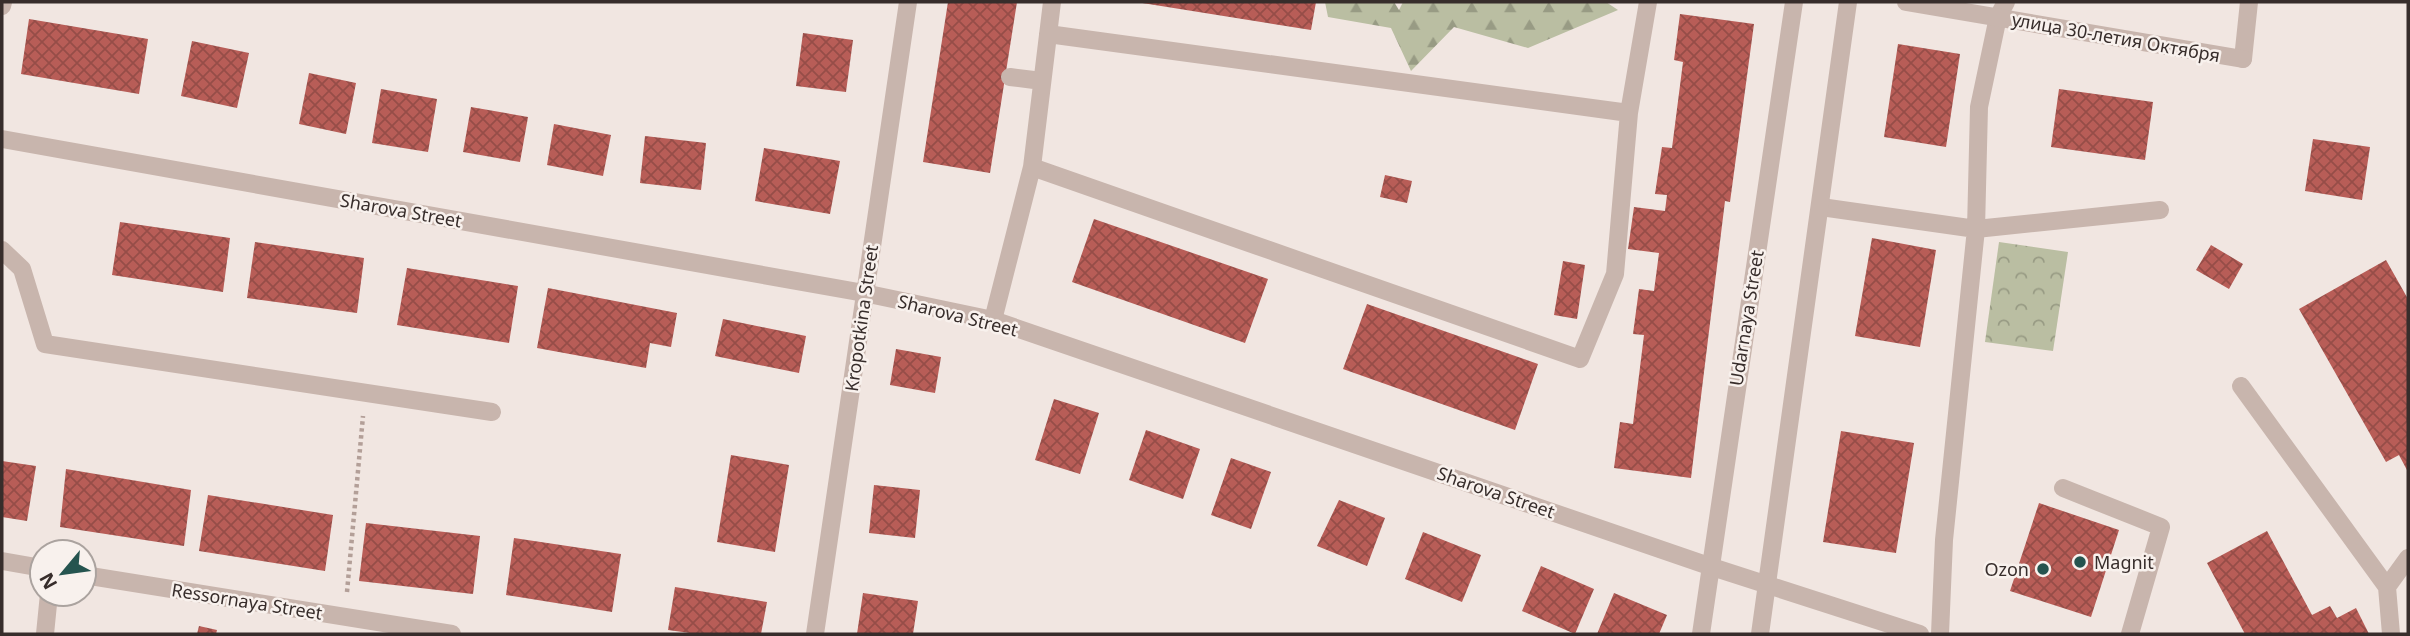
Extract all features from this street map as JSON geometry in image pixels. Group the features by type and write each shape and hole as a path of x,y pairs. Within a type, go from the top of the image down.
{"street":[{"name":"Kropotkina Street","path":"815,634 908,2"},
{"path":"993,320 1031,167 1052,2"},
{"path":"1031,167 1580,359 1615,274 1629,113 1648,2"},
{"name":"Udarnaya Street","path":"1701,634 1794,2"},
{"path":"1760,634 1848,2"},
{"name":"улица 30-летия Октября","path":"1906,2 2002,9 2243,59 2249,2"},
{"path":"1940,634 1944,540 1976,229 1979,107 2002,9"},
{"path":"1048,34 1629,113"},
{"path":"1010,76 1042,82"},
{"name":"Sharova Street","path":"2,139 864,293 993,320 1709,566 1920,634"},
{"path":"1821,207 1976,229 2160,210"},
{"path":"2,250 22,269 45,344 492,412"},
{"path":"2241,386 2387,587 2391,634"},
{"path":"2063,488 2161,527 2130,634"},
{"path":"2387,587 2408,558"},
{"path":"2,561 28,566"},
{"name":"Ressornaya Street","path":"98,577 453,634"},
{"path":"45,634 48,608"}],"path":[{"path":"345,617 365,393"}],"green space":[{"path":"1325,2 1394,2 1399,10 1403,2 1606,2 1618,10 1528,48 1454,27 1411,71 1391,28 1328,17"},
{"path":"1999,242 2068,252 2053,351 1985,342"}],"building":[{"path":"948,2 1017,2 990,173 923,162"},
{"path":"1136,2 1316,2 1311,30"},
{"path":"1680,14 1754,24 1730,202 1725,201 1691,478 1614,468 1620,422 1633,424 1644,335 1633,334 1639,289 1654,291 1659,253 1628,249 1634,207 1665,211 1667,195 1655,194 1662,147 1672,148 1683,62 1674,60"},
{"path":"29,19 148,39 139,94 21,74"},
{"path":"803,33 853,40 846,92 796,86"},
{"path":"192,41 249,53 237,108 181,96"},
{"path":"1898,44 1960,54 1946,147 1884,137"},
{"path":"309,73 356,83 346,134 299,124"},
{"path":"381,89 437,99 428,152 372,143"},
{"path":"2059,89 2153,102 2145,160 2051,147"},
{"path":"471,107 528,117 520,162 463,152"},
{"path":"554,124 611,135 603,176 547,165"},
{"path":"645,136 706,143 701,190 640,183"},
{"path":"2313,139 2370,147 2362,200 2305,191"},
{"path":"764,148 840,161 830,214 755,201"},
{"path":"1385,175 1412,181 1407,203 1380,197"},
{"path":"1094,219 1268,279 1245,343 1072,282"},
{"path":"120,222 230,238 223,292 112,275"},
{"path":"1872,238 1936,250 1920,347 1855,336"},
{"path":"255,242 364,258 357,313 247,298"},
{"path":"2211,245 2243,264 2229,289 2196,270"},
{"path":"2386,260 2408,299 2408,472 2399,455 2386,462 2299,309"},
{"path":"1563,261 1585,265 1577,319 1554,315"},
{"path":"407,268 518,286 509,343 397,325"},
{"path":"548,288 677,313 671,347 650,343 646,368 537,348"},
{"path":"1367,304 1538,364 1515,430 1343,369"},
{"path":"723,319 806,336 799,373 715,356"},
{"path":"896,349 941,357 935,393 890,385"},
{"path":"1054,399 1099,413 1080,474 1035,460"},
{"path":"1146,430 1200,449 1183,499 1129,480"},
{"path":"1841,431 1914,443 1896,553 1823,542"},
{"path":"731,455 789,465 775,552 717,542"},
{"path":"1231,458 1271,472 1251,529 1211,515"},
{"path":"2,461 36,466 27,521 2,517"},
{"path":"66,469 191,490 184,546 60,527"},
{"path":"874,485 920,490 915,538 869,533"},
{"path":"208,495 333,515 325,571 199,551"},
{"path":"1339,500 1385,518 1367,566 1317,546"},
{"path":"2039,503 2119,530 2091,617 2010,591"},
{"path":"366,523 480,536 473,594 359,581"},
{"path":"2267,531 2312,615 2330,606 2337,618 2356,608 2369,634 2245,634 2207,563"},
{"path":"1423,532 1481,555 1462,602 1405,579"},
{"path":"514,538 621,554 612,612 506,595"},
{"path":"1541,566 1594,589 1575,634 1522,611"},
{"path":"675,587 767,602 761,634 697,634 668,630"},
{"path":"863,593 918,601 913,634 857,634"},
{"path":"1614,593 1667,615 1659,634 1597,634"},
{"path":"199,626 217,630 216,634 197,634"}],"place":[{"name":"Magnit","path":"2080,562"},
{"name":"Ozon","path":"2043,569"}]}
